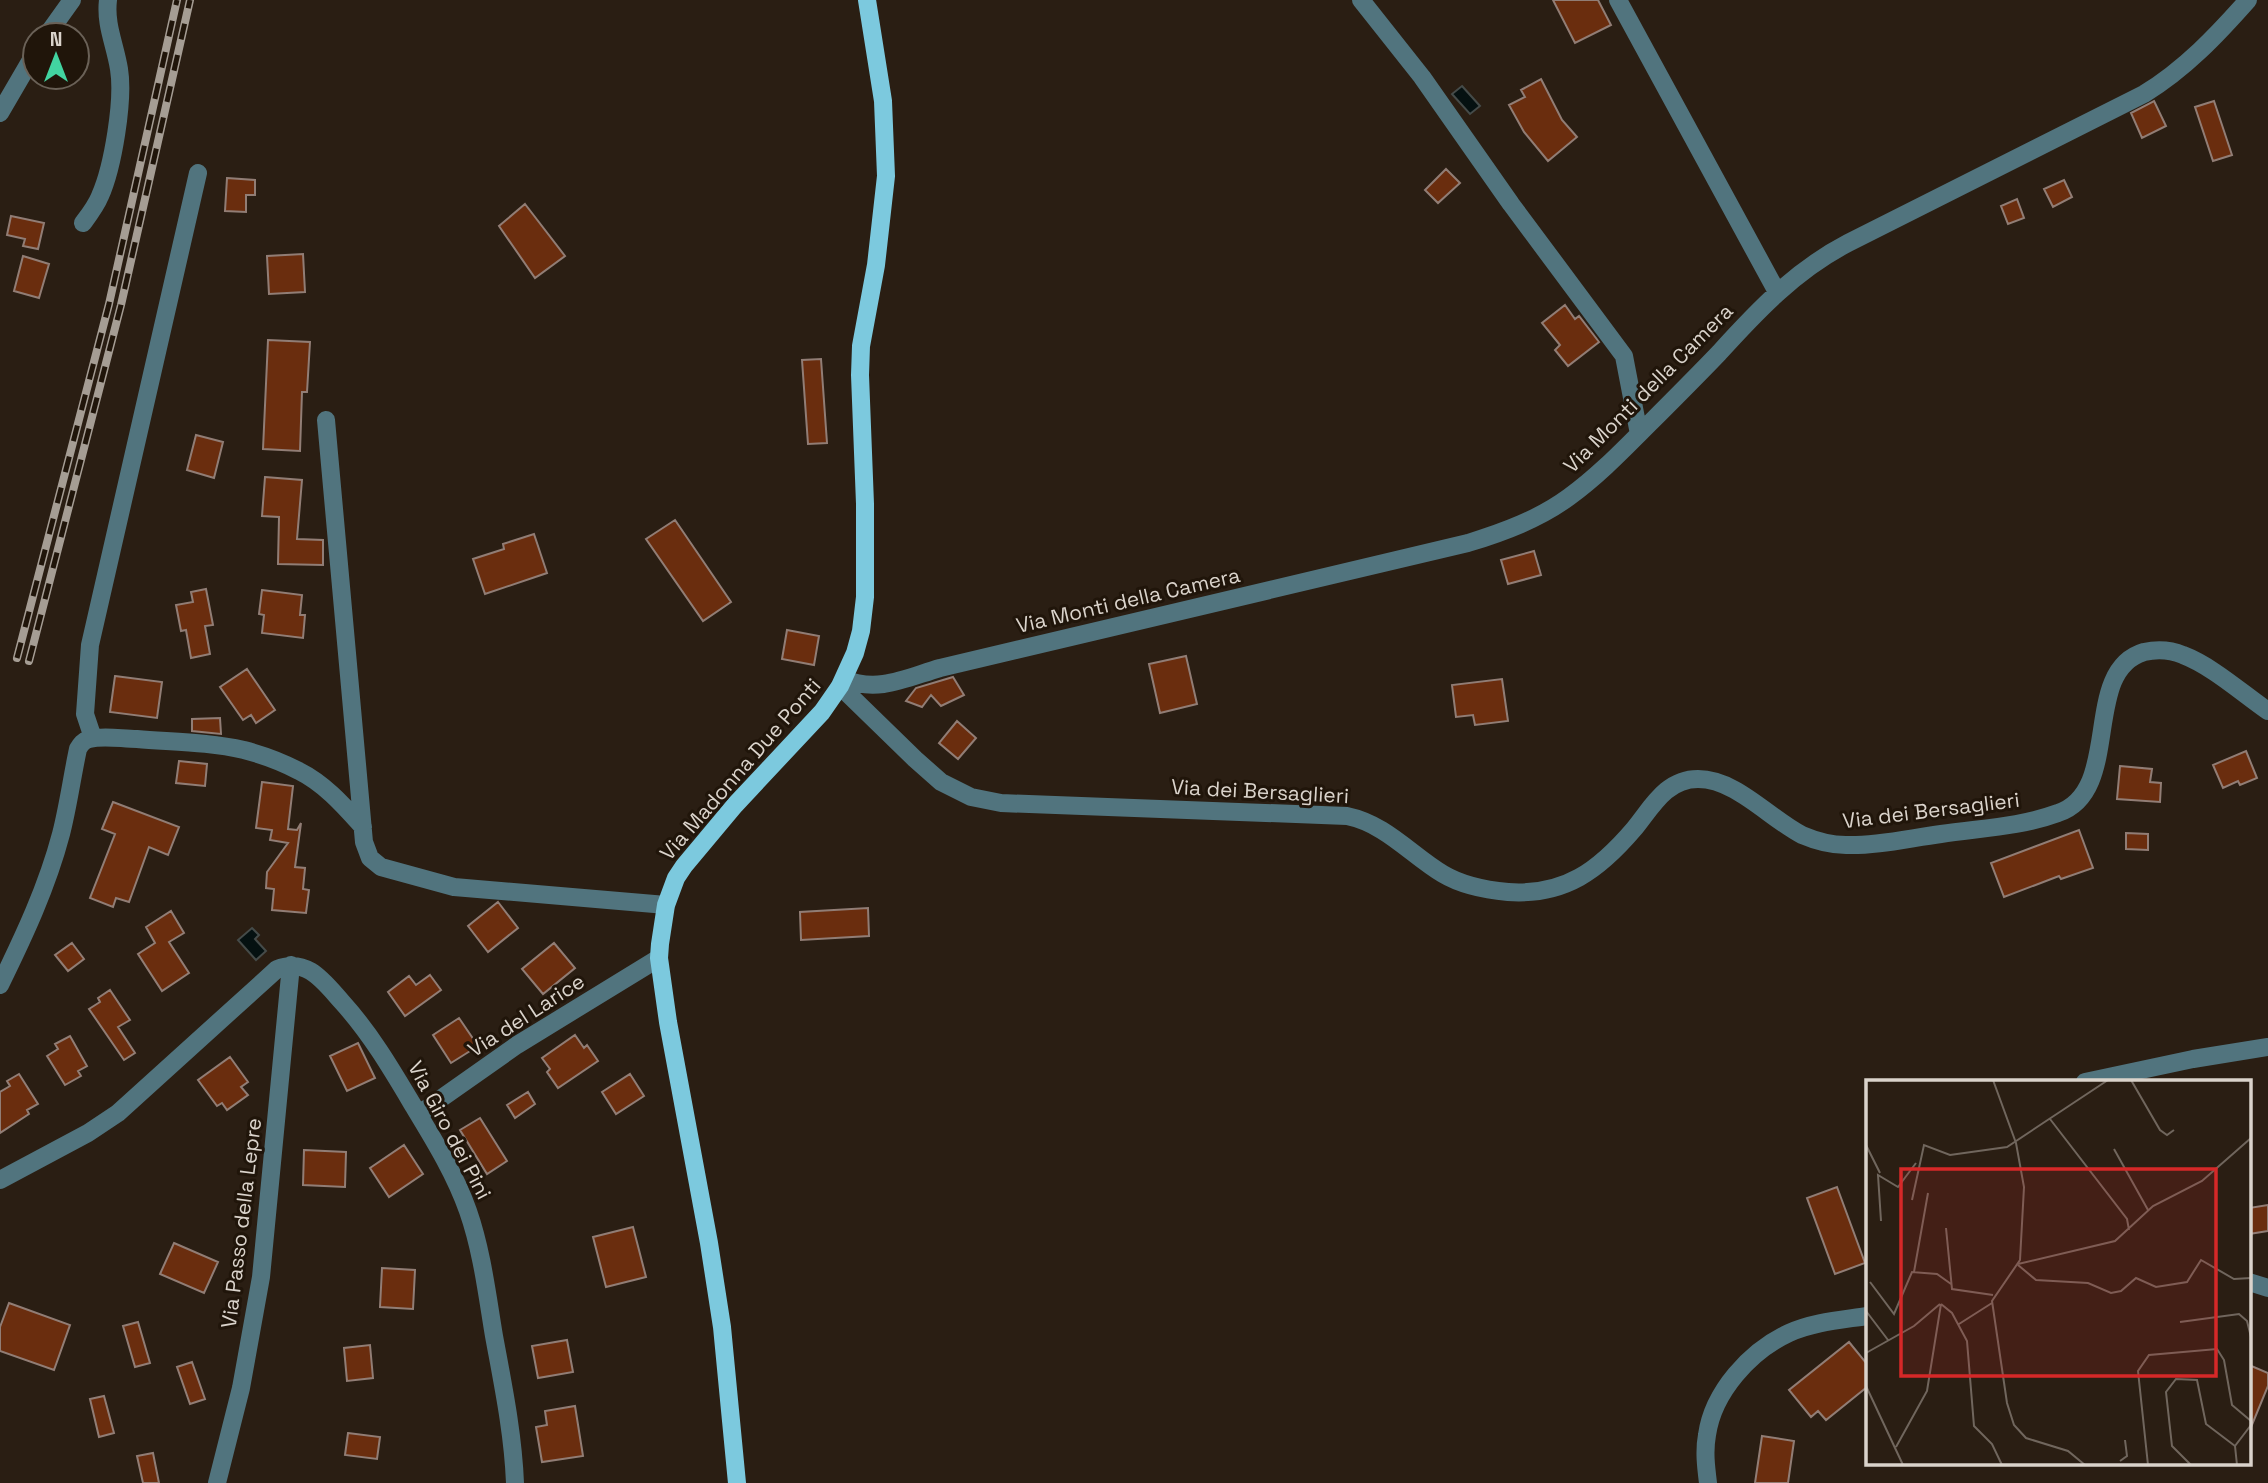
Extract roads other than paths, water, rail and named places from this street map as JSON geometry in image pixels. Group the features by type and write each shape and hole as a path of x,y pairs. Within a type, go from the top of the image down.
{"main road":[{"name":"Via Madonna Due Ponti","path":"737,1483 720,1315 709,1242 673,1054 659,958 661,930 666,905 676,878 688,860 735,805 811,726 842,683 855,653 864,608 865,505 860,346 876,265 886,176 883,101 867,0"}],"street":[{"path":"57,21 72,0"},
{"path":"83,223 101,193 120,108 120,76 108,27 108,0"},
{"path":"1361,0 1422,77 1511,204 1624,356 1639,434"},
{"path":"1618,0 1777,292"},
{"name":"Via Monti della Camera","path":"842,683 866,686 889,683 940,668 1488,537 1524,523 1568,498 1598,474 1777,292 1811,265 1841,247 2144,94 2174,74 2208,44 2248,0"},
{"path":"0,113 21,77"},
{"path":"93,738 85,714 90,645 198,173"},
{"path":"326,420 365,848 375,863 389,870 473,890 666,905"},
{"name":"Via dei Bersaglieri","path":"842,683 934,776 971,797 1001,803 1347,816 1374,825 1442,874 1462,884 1522,893 1553,889 1583,877 1632,831 1667,789 1694,779 1719,782 1802,835 1836,845 2006,827 2059,813 2079,801 2091,780 2116,677 2129,660 2146,652 2168,651 2188,657 2268,711"},
{"path":"0,985 28,928 55,853 78,749 84,741 93,738 205,744 260,755 298,770 316,781 363,827"},
{"name":"Via del Larice","path":"419,1114 517,1045 659,958"},
{"path":"0,1180 111,1118 132,1102 272,972 291,965"},
{"name":"Via Giro dei Pini","path":"291,965 299,965 313,972 356,1017 419,1114 455,1180 475,1235 510,1430 515,1483"},
{"name":"Via Passo della Lepre","path":"217,1483 241,1388 261,1277 291,965"},
{"path":"2094,1080 2193,1059 2268,1047"},
{"path":"2250,1282 2268,1288"},
{"path":"1708,1483 1705,1447 1711,1418 1721,1396 1747,1364 1762,1350 1787,1334 1820,1323 1866,1316"}],"railway":[{"path":"17,658 109,304 177,0"},
{"path":"29,661 121,305 190,0"}]}
